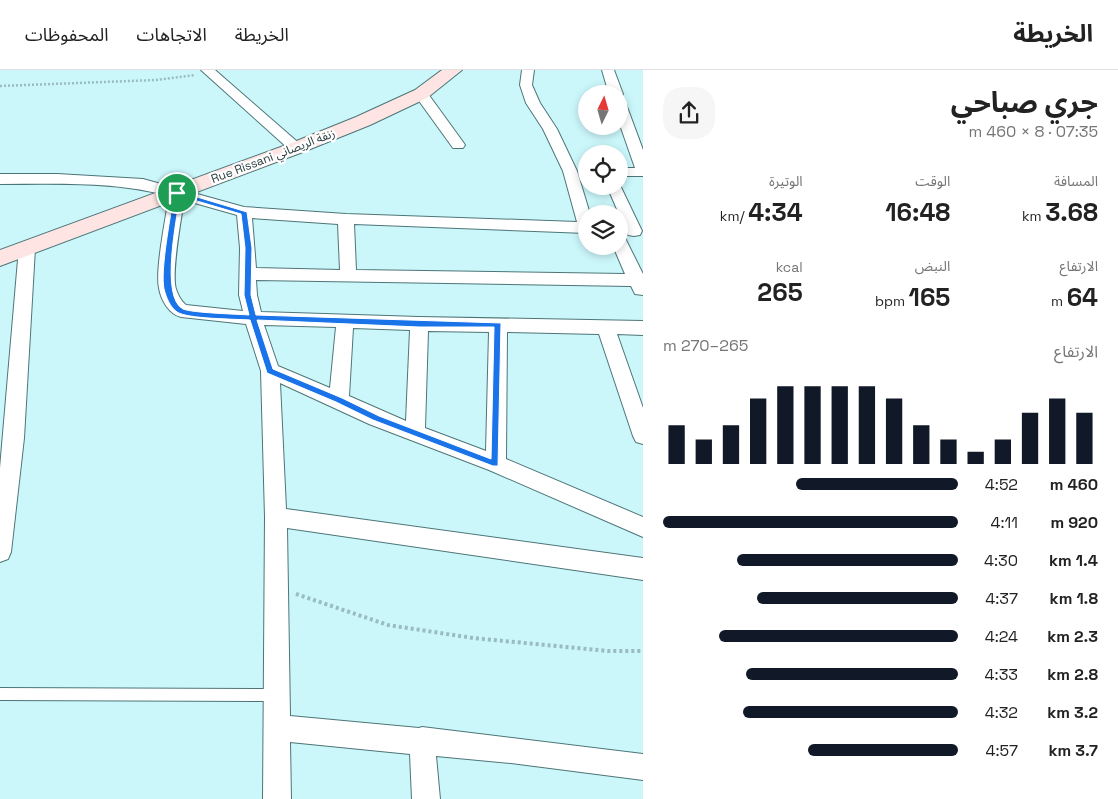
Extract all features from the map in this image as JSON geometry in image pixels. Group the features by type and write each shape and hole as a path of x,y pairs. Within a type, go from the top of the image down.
{"main road":[{"name":"Rue Rissani زنقة الريصاني","path":"0,258 296,148 371,117 421,94 453,70"}],"street":[{"path":"528,70 526,84 533,102 550,129 570,172 579,205"},
{"path":"608,70 613,85"},
{"path":"208,71 296,148"},
{"path":"421,94 458,145"},
{"path":"628,121 636,137 643,171 628,172"},
{"path":"570,172 578,172"},
{"path":"0,178 143,184 244,212 346,220 578,228"},
{"path":"177,193 167,272 167,288 174,304 181,311 253,317 419,324 643,328"},
{"path":"618,195 632,231"},
{"path":"244,212 248,248 248,295 270,371 276,517 277,799"},
{"path":"346,220 348,274"},
{"path":"0,552 7,440 27,248"},
{"path":"248,274 348,274 640,284 626,255"},
{"path":"339,400 345,321"},
{"path":"415,434 419,324"},
{"path":"496,464 498,325"},
{"path":"605,326 643,436"},
{"path":"270,371 376,418 496,464 643,528"},
{"path":"276,517 643,569"},
{"path":"278,728 422,740 643,767"},
{"path":"422,740 426,799"}],"lane":[{"path":"0,694 277,695"}],"path":[{"path":"0,86 156,80 208,71"},
{"path":"277,588 388,625 482,639 608,651 643,651"}],"route":[{"path":"177,193 167,272 167,288 174,304 181,311 225,317 253,317 419,324 498,325 496,464 376,418 270,371 253,317 248,295 248,248 244,212 177,193"}]}
